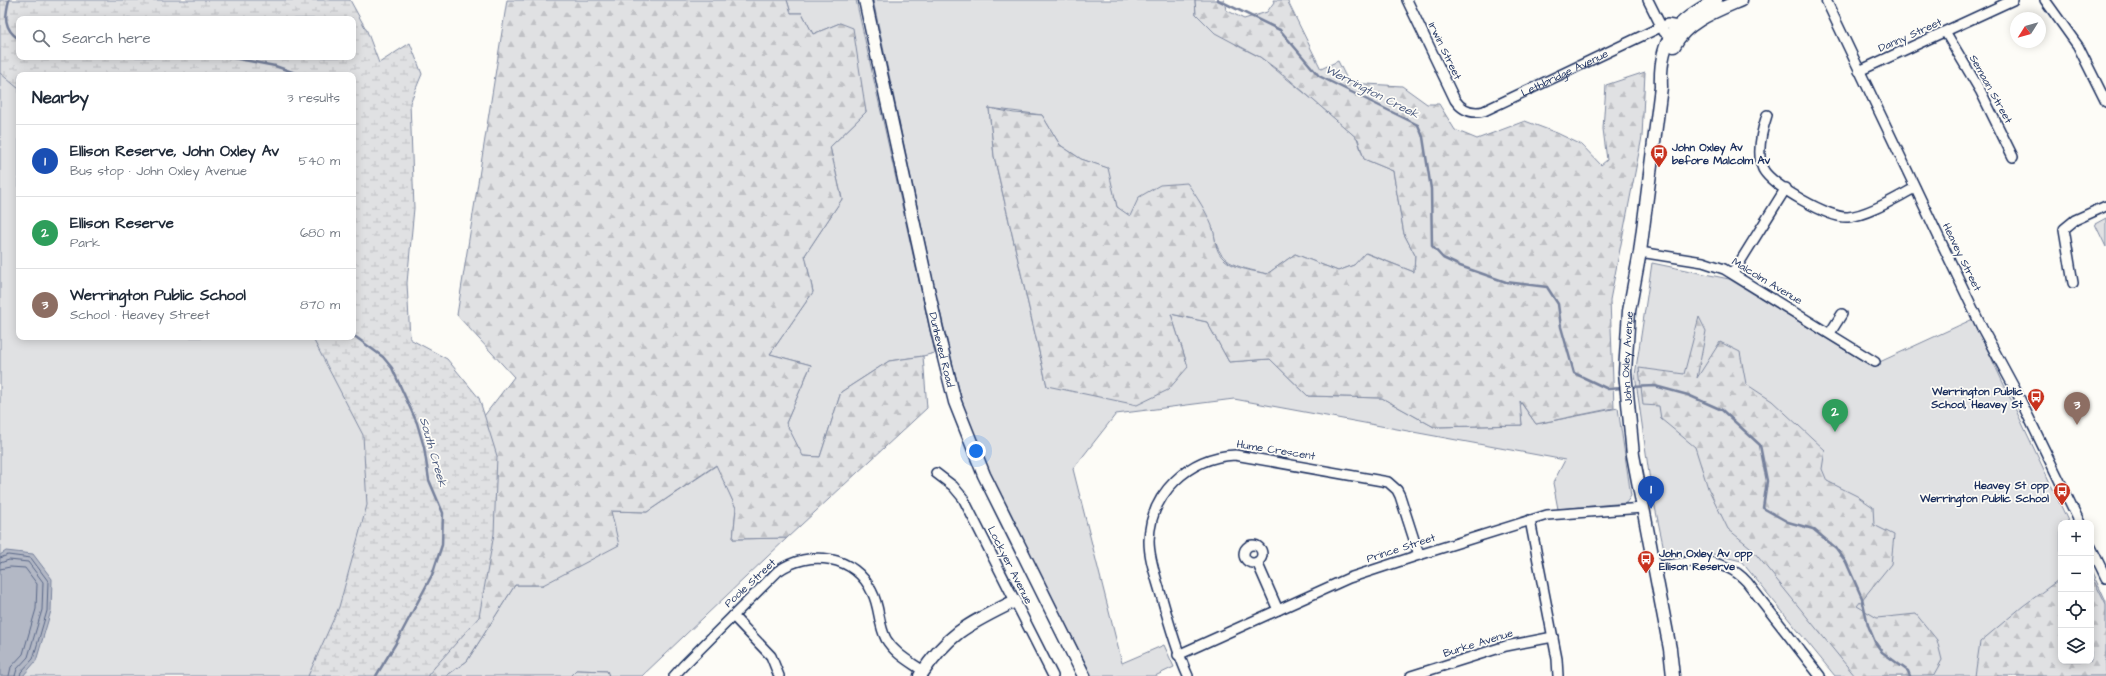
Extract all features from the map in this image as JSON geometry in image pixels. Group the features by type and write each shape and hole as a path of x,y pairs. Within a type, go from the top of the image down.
{"street":[{"name":"Dunheved Road","path":"865,0 937,330 955,402 987,481 1084,676"},
{"name":"Irwin Street","path":"1407,0 1455,100 1466,110"},
{"path":"1648,0 1664,32 1677,33 1740,0"},
{"path":"1677,33 1716,0"},
{"name":"Heavey Street","path":"1826,0 1915,188 2079,520"},
{"name":"Danny Street","path":"1859,71 1946,33 2013,0"},
{"path":"2045,0 2078,46 2106,102"},
{"name":"Lethbridge Avenue","path":"1466,110 1478,112 1484,111 1661,27"},
{"name":"John Oxley Avenue","path":"1673,676 1670,648 1630,440 1625,372 1629,311 1640,252 1662,87 1663,57 1677,33"},
{"name":"Semaan Street","path":"1946,33 1981,92 2013,157"},
{"path":"1767,115 1762,132 1762,164 1770,178 1820,210 1843,218 1861,214 1915,188"},
{"path":"1733,273 1786,188"},
{"path":"2073,283 2064,229 2075,220 2106,206"},
{"name":"Malcolm Avenue","path":"1640,252 1703,262 1733,273 1875,362"},
{"path":"1830,333 1842,314"},
{"name":"Hume Crescent","path":"1188,676 1178,655 1151,561 1150,532 1154,512 1167,490 1183,473 1203,461 1222,456 1242,455 1388,482 1397,490 1400,496 1419,555"},
{"name":"Lockyer Avenue","path":"936,474 953,486 963,498 1053,676"},
{"name":"Prince Street","path":"1178,655 1356,575 1419,555 1547,515 1643,508"},
{"path":"1530,520 1557,659 1558,676"},
{"path":"2094,551 2102,561 2106,578"},
{"name":"Poole Street","path":"674,676 773,576 789,564 807,558 835,560 850,566 866,580 875,598 880,625 887,640 900,655 921,673"},
{"path":"1654,567 1700,560 1719,564 1735,571 1747,582 1820,676"},
{"path":"1257,562 1278,610"},
{"path":"921,673 940,648 958,631 1015,601"},
{"path":"733,616 771,656 779,676"},
{"name":"Burke Avenue","path":"1411,676 1506,646 1553,637"}],"green space":[{"path":"0,0 350,0 367,31 379,63 410,43 422,74 410,103 414,208 407,283 410,339 447,359 479,398 497,456 494,534 479,617 427,676 308,676 339,607 367,505 363,435 314,340 356,340 356,72 16,72 16,86 0,73"},
{"path":"507,0 787,0 791,13 802,13 813,34 840,23 853,28 866,112 830,147 842,199 805,255 813,292 770,354 811,365 786,423 803,456 820,457 841,392 889,361 923,356 927,408 787,538 733,539 736,508 716,465 647,512 611,511 619,545 543,585 515,585 467,661 446,676 428,676 484,416 514,377 457,315"},
{"path":"787,0 856,0 935,353 889,361 841,392 820,457 802,456 786,423 811,365 770,354 813,292 805,255 842,199 830,147 866,112 840,23 813,34 802,13 791,13"},
{"path":"873,0 1195,0 1196,14 1238,46 1260,57 1318,104 1357,138 1364,159 1393,171 1404,234 1415,255 1414,272 1366,253 1354,265 1338,271 1295,254 1267,274 1237,266 1223,257 1215,240 1213,228 1130,217 1117,207 1107,168 1081,159 1060,145 1042,115 989,108 994,156 1047,386 1188,367 1171,314 1207,322 1229,362 1270,359 1308,396 1382,398 1434,427 1522,425 1519,400 1536,424 1618,408 1631,496 1626,503 1558,509 1553,483 1565,460 1234,399 1116,414 1073,469 1122,663 1164,645 1174,667 1155,676 1092,676 993,480 962,402 937,299"},
{"path":"1195,0 1224,0 1226,10 1244,19 1267,12 1274,2 1273,0 1287,0 1321,69 1338,61 1349,83 1402,86 1427,104 1439,104 1455,130 1477,139 1525,121 1557,133 1582,145 1601,165 1607,160 1603,129 1606,85 1645,72 1642,137 1610,300 1614,408 1536,424 1520,401 1522,425 1434,427 1382,398 1308,396 1270,359 1229,362 1207,322 1171,314 1188,367 1168,390 1137,405 1047,386 994,156 989,108 1014,113 1042,115 1060,145 1081,159 1108,168 1117,207 1130,216 1139,197 1160,185 1187,183 1210,220 1214,231 1217,248 1221,256 1234,266 1267,274 1295,254 1338,271 1354,265 1365,253 1414,272 1415,255 1404,234 1393,171 1364,159 1358,139 1283,74 1260,57 1215,33 1196,14"},
{"path":"0,49 17,72 16,340 316,340 386,464 323,676 0,676"},
{"path":"2106,218 2106,247 2095,224"},
{"path":"1652,263 1729,279 1871,366 1973,319 2068,520 2058,520 2058,664 2094,664 2094,576 2106,602 2106,676 1835,676 1741,561 1709,553 1666,559 1651,488 1635,375"},
{"path":"1699,317 1706,331 1697,378 1720,342 1740,352 1746,384 1772,401 1825,450 1822,469 1827,481 1857,496 1873,507 1874,525 1894,535 1891,564 1857,606 1877,618 1916,614 1937,640 1942,660 1933,676 1855,676 1750,547 1728,529 1708,488 1695,447 1661,419 1659,406 1643,405 1639,368 1684,374"},
{"path":"717,465 736,508 733,539 787,538 642,676 609,676 607,671 576,670 570,676 446,676 467,661 515,585 543,585 611,511 647,512"},
{"path":"2058,580 2058,664 2094,664 2094,581 2106,605 2106,676 1975,676 1980,642 2023,606"},
{"path":"576,670 607,671 609,676 570,676"}],"water":[{"path":"6,551 33,554 52,579 51,611 36,661 23,676 0,676 0,555"}],"waterway":[{"name":"South Creek","path":"9,0 6,22 10,31 16,37"},
{"name":"Werrington Creek","path":"1218,0 1280,30 1319,76 1418,125 1423,137 1431,189 1432,246 1443,258 1460,266 1506,282 1547,287 1558,304 1561,327 1574,373 1608,389 1623,388"},
{"name":"South Creek","path":"244,60 275,66 292,72"},
{"name":"South Creek","path":"356,337 383,357 392,368 417,423 424,447 429,480 443,513 442,545 432,575 396,643 376,676"},
{"name":"Werrington Creek","path":"1630,387 1655,386 1688,395 1722,410 1760,445 1767,481 1763,508 1788,522 1813,529 1836,548 1846,562 1862,598 1868,625 1875,642 1882,652 1908,671 1910,676"}],"place":[{"name":"John Oxley Av before Malcolm Av","path":"1659,168"},
{"name":"Werrington Public School, Heavey St","path":"2036,412"},
{"name":"Werrington Public School","path":"2077,425"},
{"name":"Ellison Reserve","path":"1835,432"},
{"name":"Heavey St opp Werrington Public School","path":"2062,506"},
{"name":"Ellison Reserve, John Oxley Av","path":"1651,509"},
{"name":"John Oxley Av opp Ellison Reserve","path":"1646,574"}]}
